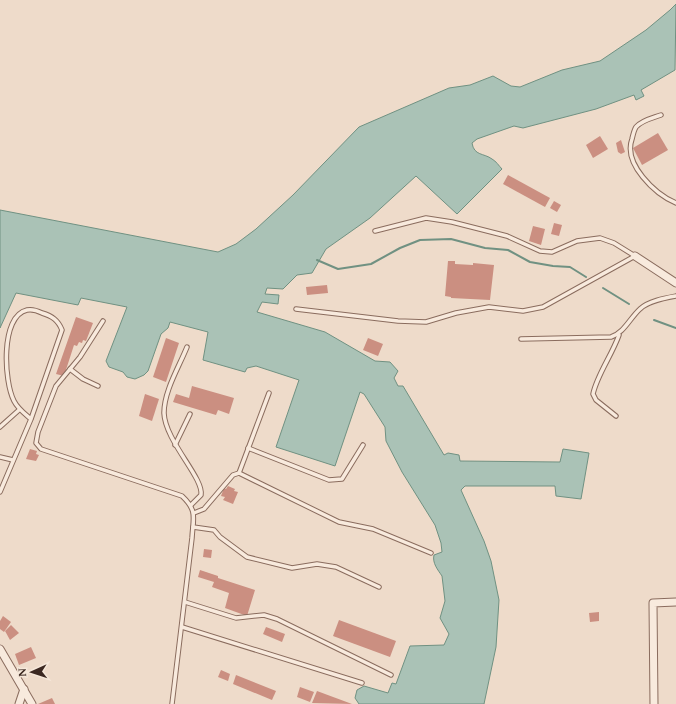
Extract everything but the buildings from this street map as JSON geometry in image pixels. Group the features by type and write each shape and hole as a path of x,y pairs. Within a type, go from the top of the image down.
{"street":[{"path":"635,256 676,283"},
{"path":"654,704 652,608 653,604 658,602 676,602"},
{"path":"0,649 32,704"},
{"path":"19,704 24,689"}],"lane":[{"path":"661,115 645,120 635,128 629,146 636,168 650,186 664,198 676,203"},
{"path":"296,309 398,321 426,322 456,313 489,307 523,311 530,310 543,307 635,256 614,243 600,238 577,241 552,252 540,251 507,236 452,222 426,218 374,231"},
{"path":"616,416 596,400 593,394 595,384 612,354 619,335 641,307 676,296"},
{"path":"0,492 31,419 62,330 59,323 50,315 28,309 21,312 12,322 8,331 5,359 13,400 19,410 31,419"},
{"path":"103,321 80,357 56,386 38,432 36,442 41,449 182,496 191,505 194,513 193,527 172,704"},
{"path":"521,339 611,337 619,335"},
{"path":"187,347 165,401 164,414 167,429 175,446 201,484 201,495 191,505"},
{"path":"70,369 83,379 98,386"},
{"path":"239,474 269,393"},
{"path":"0,428 19,410"},
{"path":"175,446 190,414"},
{"path":"248,448 329,480 335,480 342,479 363,445"},
{"path":"0,457 13,460"},
{"path":"194,513 204,508 233,475 239,474 339,522 373,529 431,553"},
{"path":"193,527 214,530 220,537 247,557 292,568 317,564 336,567 379,587"},
{"path":"185,602 236,618 264,615 277,619 391,675"},
{"path":"182,627 362,683"}],"shaded area":[{"path":"676,4 675,70 641,90 644,96 636,100 634,95 596,109 523,128 514,126 477,139 472,143 475,150 480,154 489,157 502,169 457,214 416,176 370,218 326,249 312,273 297,275 283,289 267,288 265,294 279,295 278,304 262,302 257,312 325,332 375,361 390,362 398,371 394,378 398,386 403,386 444,455 448,453 459,455 460,461 560,462 563,449 589,453 581,499 556,496 555,486 465,486 461,490 484,541 491,561 499,600 496,647 484,704 359,704 355,698 357,690 364,686 388,693 392,683 396,684 410,646 444,645 449,634 440,618 445,601 442,576 434,561 434,555 442,552 441,543 435,525 402,472 386,441 385,427 364,394 360,392 335,466 276,447 299,380 256,366 247,368 245,372 203,360 208,332 170,322 168,328 161,334 148,371 144,375 135,379 127,377 123,372 109,367 106,361 127,307 81,298 78,305 16,293 0,328 0,210 218,252 236,244 256,229 293,195 359,127 449,88 470,85 493,76 511,86 520,87 562,70 600,61 646,30"}],"waterway":[{"path":"317,260 338,269 371,264 400,248 420,240 451,239 485,248 508,250 530,262 570,267 586,277"},
{"path":"603,288 629,304"},
{"path":"654,320 676,328"}]}
